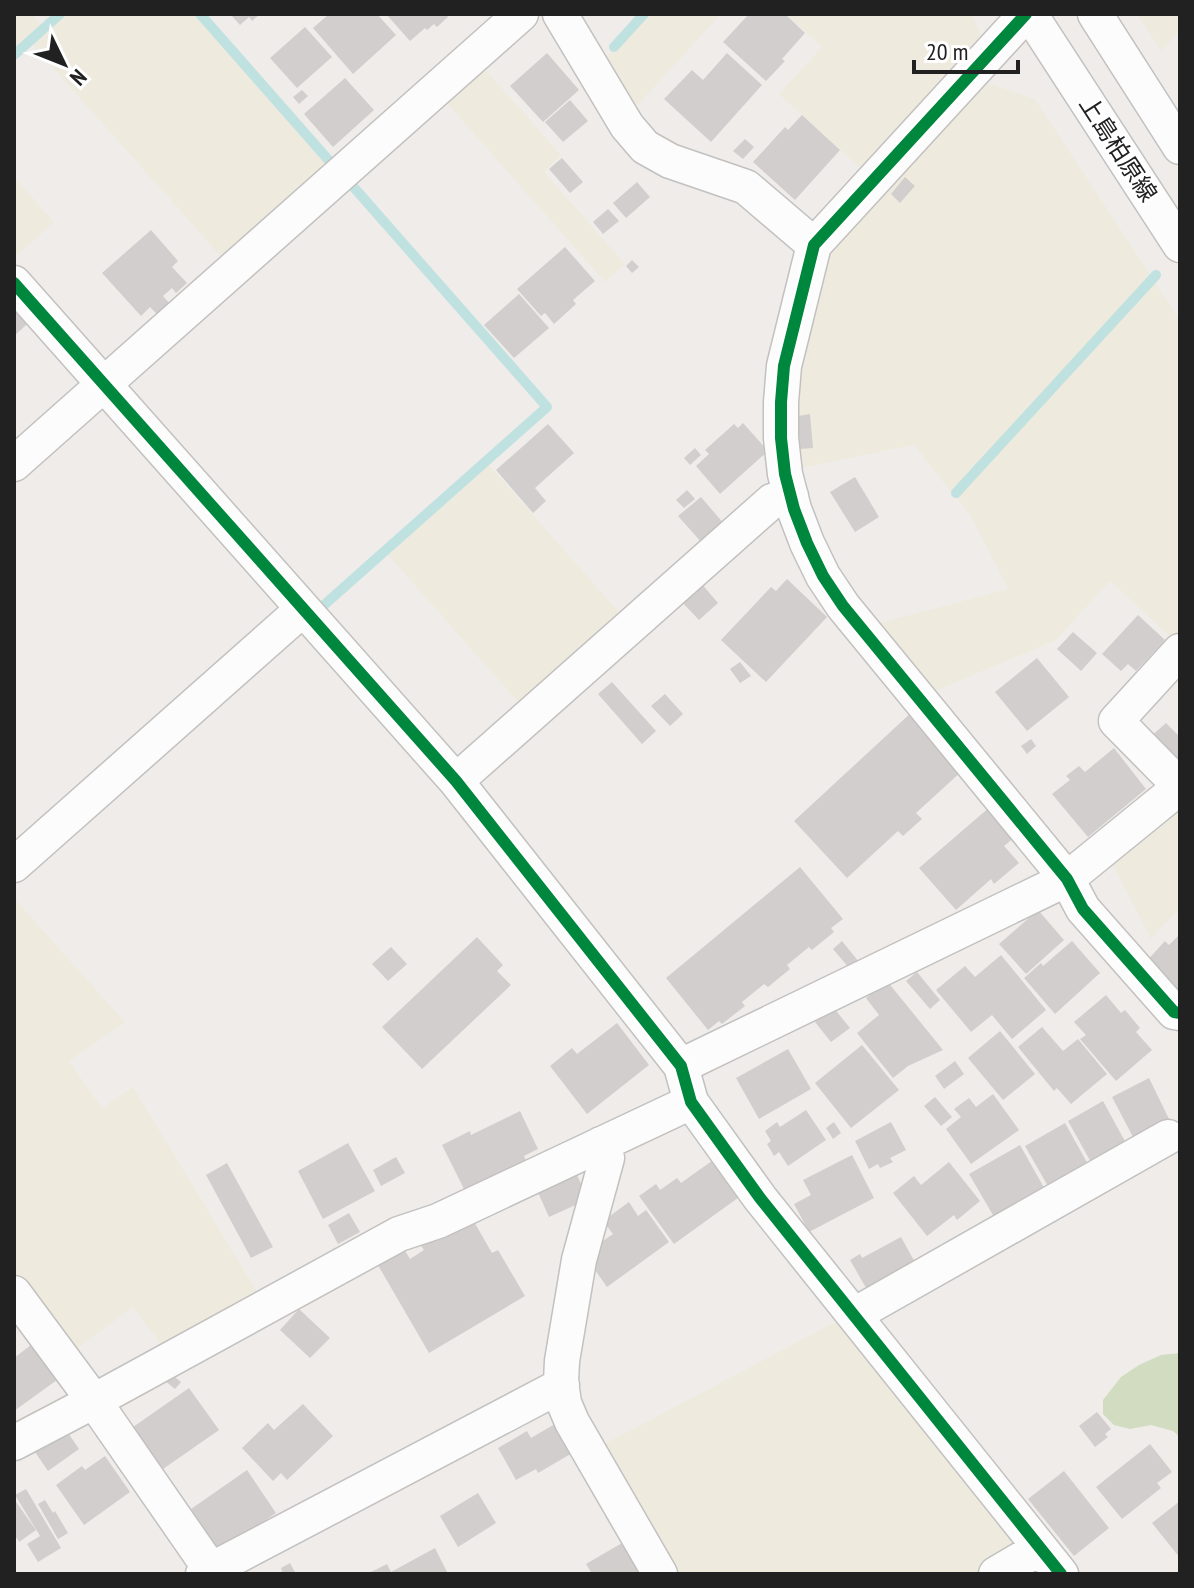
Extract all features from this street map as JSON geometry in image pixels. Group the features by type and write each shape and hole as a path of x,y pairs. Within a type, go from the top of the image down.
{"street":[{"path":"18,452 104,384 521,14"},
{"path":"560,14 627,126 645,147 670,161 746,187 814,245"},
{"path":"1028,14 814,245 784,366 781,402 784,462 794,509 807,543 823,576 843,606 1067,879 1083,909 1174,1012 1180,1013"},
{"name":"上島柏原線","path":"1028,14 1180,245"},
{"path":"1095,14 1180,147"},
{"path":"14,283 456,781 681,1066 691,1102 760,1198 1050,1561 996,1574"},
{"path":"456,781 772,501 791,496"},
{"path":"14,865 303,609"},
{"path":"681,1066 1067,879 1180,786 1116,721 1180,651"},
{"path":"14,1443 399,1234 438,1221 691,1102"},
{"path":"854,1315 1168,1137"},
{"path":"601,1144 607,1158 579,1260 562,1361 564,1403 660,1574"},
{"path":"14,1293 94,1401 210,1573 562,1385"}],"shaded area":[{"path":"14,14 32,14 42,26 14,51"},
{"path":"64,14 193,14 328,167 224,260 31,43"},
{"path":"647,14 721,14 637,106 607,57"},
{"path":"786,14 972,14 981,36 860,168 779,94 822,47"},
{"path":"1137,14 1180,14 1180,30 1161,51"},
{"path":"482,66 561,155 544,172 625,264 605,282 444,100"},
{"path":"987,83 1035,99 1151,276 952,493 914,445 796,469 791,402 820,266"},
{"path":"14,177 54,222 14,258"},
{"path":"1154,281 1180,320 1180,636 1175,641 1110,581 1056,640 928,694 872,625 1008,589 970,515 956,497"},
{"path":"489,465 626,620 525,710 388,555"},
{"path":"1180,800 1180,908 1151,939 1109,858"},
{"path":"14,898 125,1022 69,1061 102,1108 133,1087 261,1298 165,1350 133,1307 73,1352 14,1272"},
{"path":"843,1318 1019,1539 1018,1549 976,1574 672,1574 599,1447"}],"green space":[{"path":"1180,1353 1180,1437 1173,1431 1151,1425 1130,1429 1114,1425 1103,1414 1103,1400 1121,1377 1161,1355"}],"building":[{"path":"230,14 260,14 252,21 249,17 240,25"},
{"path":"329,14 377,14 396,35 353,74 313,28"},
{"path":"386,14 446,14 448,17 437,27 434,24 427,30 425,28 410,41"},
{"path":"749,14 785,14 805,33 766,81 723,42"},
{"path":"305,27 332,57 297,88 270,58"},
{"path":"547,53 579,90 543,122 510,86"},
{"path":"727,53 762,85 711,142 664,99 692,70 703,80"},
{"path":"345,78 374,110 333,147 304,114"},
{"path":"302,90 308,96 299,104 293,97"},
{"path":"570,100 588,121 563,142 545,122"},
{"path":"802,115 840,150 795,200 753,162 785,127 788,130"},
{"path":"745,139 754,147 743,159 733,151"},
{"path":"562,158 583,182 570,193 549,169"},
{"path":"905,177 915,186 900,203 891,194"},
{"path":"637,182 650,197 626,218 613,203"},
{"path":"608,209 619,221 603,234 593,222"},
{"path":"151,230 178,261 172,267 187,283 176,293 172,288 163,296 171,305 159,316 150,307 141,316 102,273"},
{"path":"565,247 595,281 573,300 576,304 554,324 545,313 541,316 517,289"},
{"path":"632,260 639,267 632,273 626,266"},
{"path":"14,293 35,317 14,336"},
{"path":"519,294 549,328 514,358 484,325"},
{"path":"810,414 813,448 800,449 798,416"},
{"path":"743,423 768,451 720,494 696,466 709,454 705,450 734,424 738,428"},
{"path":"548,424 574,453 535,488 546,501 533,513 496,470"},
{"path":"695,448 701,455 690,465 684,458"},
{"path":"855,477 879,517 855,532 830,492"},
{"path":"687,490 695,499 684,508 676,500"},
{"path":"701,497 725,525 703,544 678,516"},
{"path":"787,579 827,617 766,682 721,640 771,587 776,591"},
{"path":"701,583 718,603 699,620 681,601"},
{"path":"1138,615 1165,640 1136,671 1128,664 1121,671 1102,654"},
{"path":"1073,632 1097,653 1081,671 1057,649"},
{"path":"1037,658 1069,697 1027,731 995,692"},
{"path":"740,662 751,676 740,683 730,669"},
{"path":"612,682 656,731 642,744 598,694"},
{"path":"665,694 683,714 670,726 651,706"},
{"path":"913,711 962,771 916,813 922,819 903,836 898,831 847,878 794,821"},
{"path":"1166,723 1180,737 1180,766 1149,738"},
{"path":"1031,739 1036,746 1027,754 1021,746"},
{"path":"1114,748 1146,789 1088,837 1052,794 1070,780 1066,776 1079,766 1085,772"},
{"path":"991,806 1016,836 1004,846 1019,863 994,884 991,879 956,910 919,868"},
{"path":"800,867 843,919 831,928 834,932 787,965 790,969 742,1002 745,1006 722,1024 719,1021 708,1030 666,978"},
{"path":"1038,910 1064,940 1026,974 999,944"},
{"path":"1180,934 1180,993 1143,965 1165,941 1169,945"},
{"path":"477,937 503,965 497,971 511,985 422,1069 382,1027"},
{"path":"842,941 859,962 850,969 833,949"},
{"path":"1072,941 1100,973 1055,1014 1024,978"},
{"path":"391,947 407,964 388,981 372,964"},
{"path":"1001,955 1046,1010 1012,1039 992,1015 971,1032 936,990 965,966 975,977"},
{"path":"917,972 940,1000 930,1009 906,981"},
{"path":"887,981 943,1050 908,1066 893,1078 857,1033 879,1015 866,998"},
{"path":"1106,995 1121,1013 1125,1010 1140,1028 1136,1032 1152,1050 1116,1081 1080,1039 1086,1035 1074,1022"},
{"path":"833,1007 850,1028 831,1042 815,1022"},
{"path":"617,1023 649,1065 587,1114 550,1066 572,1048 577,1054"},
{"path":"1042,1027 1063,1051 1078,1039 1107,1074 1071,1104 1057,1088 1054,1091 1018,1047"},
{"path":"1000,1031 1035,1074 1003,1100 968,1058"},
{"path":"862,1045 899,1090 851,1128 815,1083"},
{"path":"788,1049 811,1089 759,1119 736,1078"},
{"path":"955,1061 964,1074 944,1089 935,1076"},
{"path":"1149,1078 1170,1121 1134,1139 1112,1097"},
{"path":"993,1094 1019,1130 971,1164 946,1129 961,1117 954,1109 969,1098 976,1107"},
{"path":"935,1097 952,1117 941,1126 924,1106"},
{"path":"1103,1101 1127,1145 1092,1164 1068,1121"},
{"path":"806,1110 826,1140 788,1166 779,1152 774,1156 767,1144 771,1141 765,1131 777,1122 780,1127"},
{"path":"520,1111 538,1149 524,1156 526,1161 465,1191 442,1145 470,1131 471,1135"},
{"path":"834,1122 841,1133 833,1139 826,1128"},
{"path":"891,1122 906,1150 890,1158 893,1162 869,1169 855,1141"},
{"path":"1065,1123 1089,1166 1049,1188 1025,1146"},
{"path":"348,1143 375,1191 323,1219 298,1171"},
{"path":"1020,1145 1047,1193 997,1222 969,1174"},
{"path":"852,1155 874,1198 809,1232 794,1204 811,1195 803,1180"},
{"path":"396,1157 405,1173 381,1186 373,1170"},
{"path":"716,1158 742,1195 674,1244 639,1196 656,1184 660,1190 677,1178 681,1183"},
{"path":"949,1162 980,1201 957,1220 954,1215 927,1236 893,1193 914,1176 921,1185"},
{"path":"227,1163 273,1247 251,1258 206,1175"},
{"path":"576,1173 584,1190 580,1203 549,1217 536,1188"},
{"path":"629,1202 638,1216 646,1210 669,1242 607,1287 588,1260 591,1249 613,1234 603,1221"},
{"path":"349,1213 360,1232 338,1244 328,1225"},
{"path":"473,1220 492,1253 498,1250 525,1296 429,1353 375,1260 401,1244 410,1259 424,1250 419,1243 435,1233 439,1240"},
{"path":"901,1237 917,1266 869,1293 850,1260 860,1254 862,1258"},
{"path":"299,1309 330,1338 310,1358 280,1330"},
{"path":"31,1345 57,1380 14,1411 14,1358"},
{"path":"171,1374 181,1382 175,1389 165,1381"},
{"path":"189,1388 219,1430 163,1469 133,1427"},
{"path":"303,1404 333,1436 287,1480 281,1473 273,1481 242,1448 268,1423 274,1430"},
{"path":"1097,1412 1111,1429 1105,1434 1108,1437 1095,1447 1079,1426"},
{"path":"555,1424 574,1452 538,1473 536,1469 516,1480 498,1448 527,1431 531,1438"},
{"path":"64,1427 79,1449 48,1471 33,1449"},
{"path":"1150,1444 1172,1472 1157,1483 1161,1488 1122,1519 1096,1487"},
{"path":"105,1456 130,1492 84,1525 56,1485 82,1466 85,1470"},
{"path":"247,1470 276,1513 220,1552 191,1509"},
{"path":"1064,1471 1109,1528 1074,1556 1028,1499"},
{"path":"26,1489 61,1548 38,1562 27,1544 40,1536 15,1495"},
{"path":"478,1493 496,1523 458,1547 440,1516"},
{"path":"14,1499 36,1530 19,1542 17,1538 14,1539"},
{"path":"45,1500 68,1533 58,1539 38,1504"},
{"path":"1180,1501 1180,1558 1152,1523"},
{"path":"622,1543 640,1574 592,1574 586,1564"},
{"path":"435,1548 448,1574 367,1574 387,1564 391,1572"},
{"path":"290,1563 296,1574 283,1574 281,1568"}],"waterway":[{"path":"14,55 60,14"},
{"path":"200,14 332,164"},
{"path":"614,47 644,14"},
{"path":"324,605 547,407 350,183"},
{"path":"956,493 1156,275"}],"cycle path":[{"path":"1026,14 814,245 784,366 781,438 785,474 807,543 823,576 843,606 1067,879 1083,909 1174,1012 1180,1013"},
{"path":"14,283 456,781 681,1066 691,1102 760,1198 1061,1574"}]}
